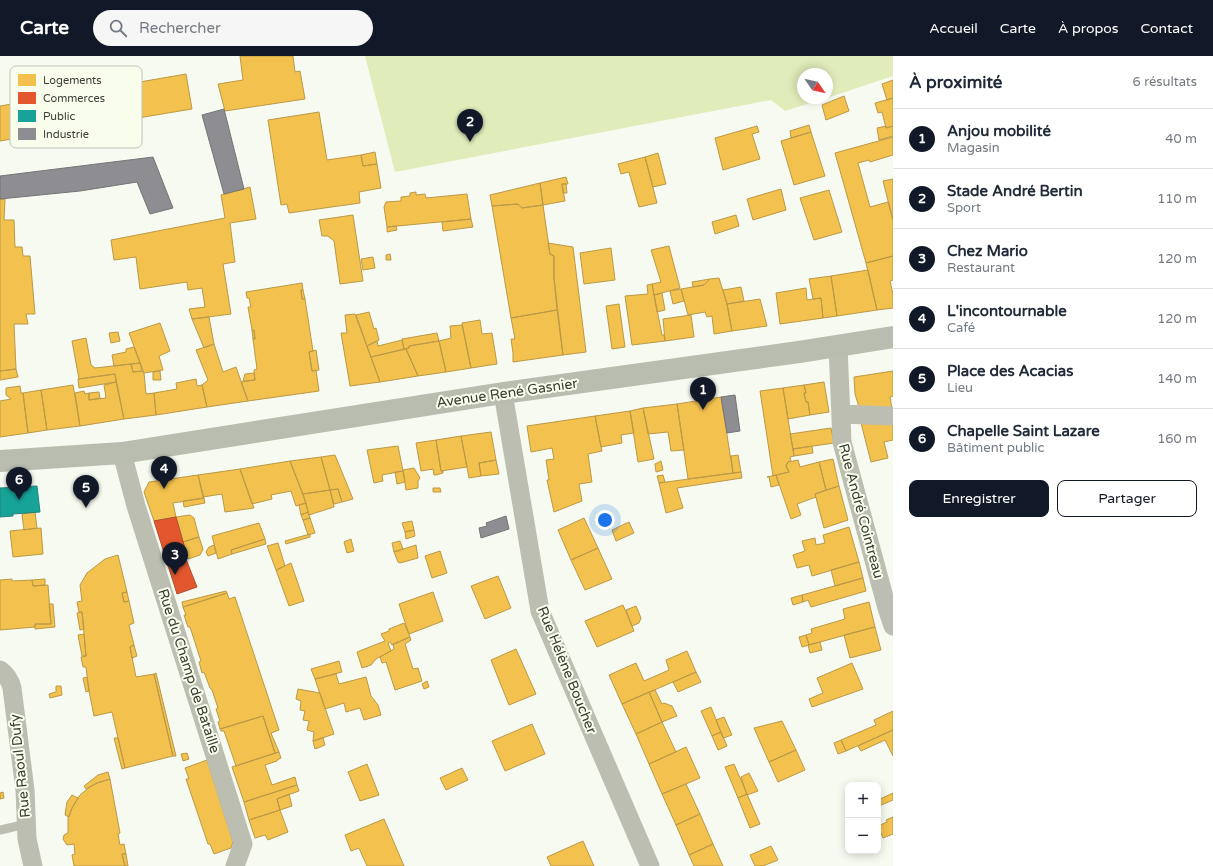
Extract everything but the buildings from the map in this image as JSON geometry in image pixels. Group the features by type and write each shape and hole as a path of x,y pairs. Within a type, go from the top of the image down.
{"main road":[{"name":"Avenue René Gasnier","path":"0,461 122,453 503,393 799,352 893,337"}],"street":[{"name":"Rue André Cointreau","path":"838,346 842,442 886,608 893,626"},
{"name":"Rue Hélène Boucher","path":"503,393 540,611 650,866"},
{"path":"841,414 893,416"},
{"name":"Rue du Champ de Bataille","path":"122,453 136,506 243,844 235,866"},
{"name":"Rue Raoul Dufy","path":"0,670 7,676 12,688 25,790 27,839 33,866"}],"lane":[{"path":"0,830 26,824"}],"green space":[{"path":"365,56 893,56 893,76 833,96 833,68 797,68 797,104 807,104 785,111 771,100 395,172"}],"place":[{"name":"Stade André Bertin","path":"470,142"},
{"name":"Anjou mobilité","path":"703,410"},
{"name":"L'incontournable","path":"164,489"},
{"name":"Chapelle Saint Lazare","path":"19,500"},
{"name":"Place des Acacias","path":"86,508"},
{"name":"Chez Mario","path":"175,575"}]}
